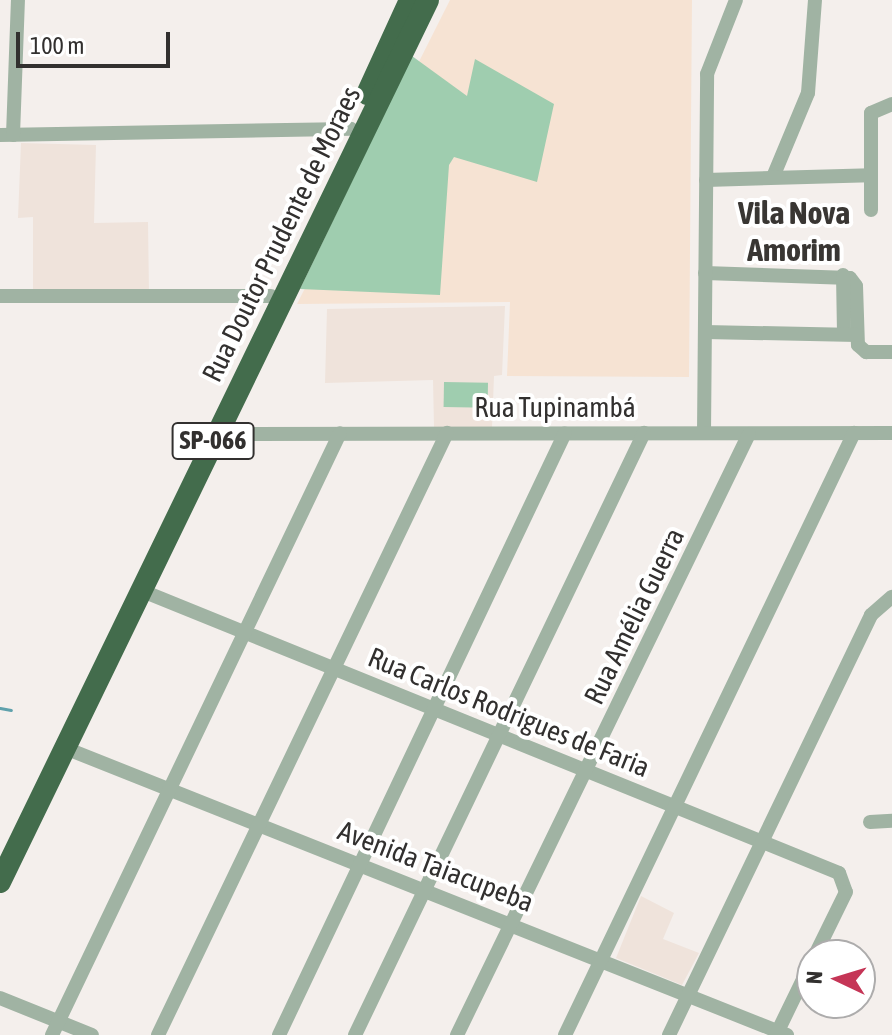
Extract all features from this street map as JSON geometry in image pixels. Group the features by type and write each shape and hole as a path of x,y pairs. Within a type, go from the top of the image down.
{"highway":[{"name":"Rua Doutor Prudente de Moraes","path":"0,882 174,518 271,296 410,0"},
{"name":"Rua Doutor Prudente de Moraes","path":"0,852 188,464 210,434 428,0"},
{"path":"174,518 188,464"}],"street":[{"path":"18,0 7,135 351,129"},
{"path":"704,433 709,58 736,0"},
{"path":"773,177 808,93 815,0"},
{"path":"871,210 870,121 874,109 892,104"},
{"path":"706,180 870,175"},
{"path":"705,273 843,275 850,334 866,352 892,352"},
{"path":"0,296 271,296"},
{"path":"705,332 850,334"},
{"path":"55,1028 340,433"},
{"path":"158,1035 447,433"},
{"path":"279,1035 565,433"},
{"path":"355,1035 644,433"},
{"path":"565,1035 854,433"},
{"name":"Rua Tupinambá","path":"210,434 892,433"},
{"name":"Rua Amélia Guerra","path":"457,1035 749,434"},
{"name":"Rua Carlos Rodrigues de Faria","path":"140,590 839,873 846,892 823,939"},
{"path":"669,1035 871,615 892,597"},
{"name":"Avenida Taiacupeba","path":"65,748 511,923 780,1034"},
{"path":"870,822 892,821"},
{"path":"0,998 55,1028 92,1035"},
{"path":"780,1034 796,998"}],"shaded area":[{"path":"450,0 692,0 689,377 507,376 510,302 297,304"},
{"path":"21,143 96,145 94,223 148,222 149,293 33,294 33,217 18,218"},
{"path":"505,306 502,375 494,376 492,428 434,427 433,380 325,383 327,309"},
{"path":"641,896 674,913 663,939 699,953 682,985 616,958"}],"green space":[{"path":"412,56 467,96 475,59 554,104 537,182 454,157 449,165 440,295 300,289"},
{"path":"444,382 488,383 488,408 444,407"}],"waterway":[{"path":"0,708 11,710"}],"district":[{"name":"Vila Nova Amorim","path":"794,232"}]}
